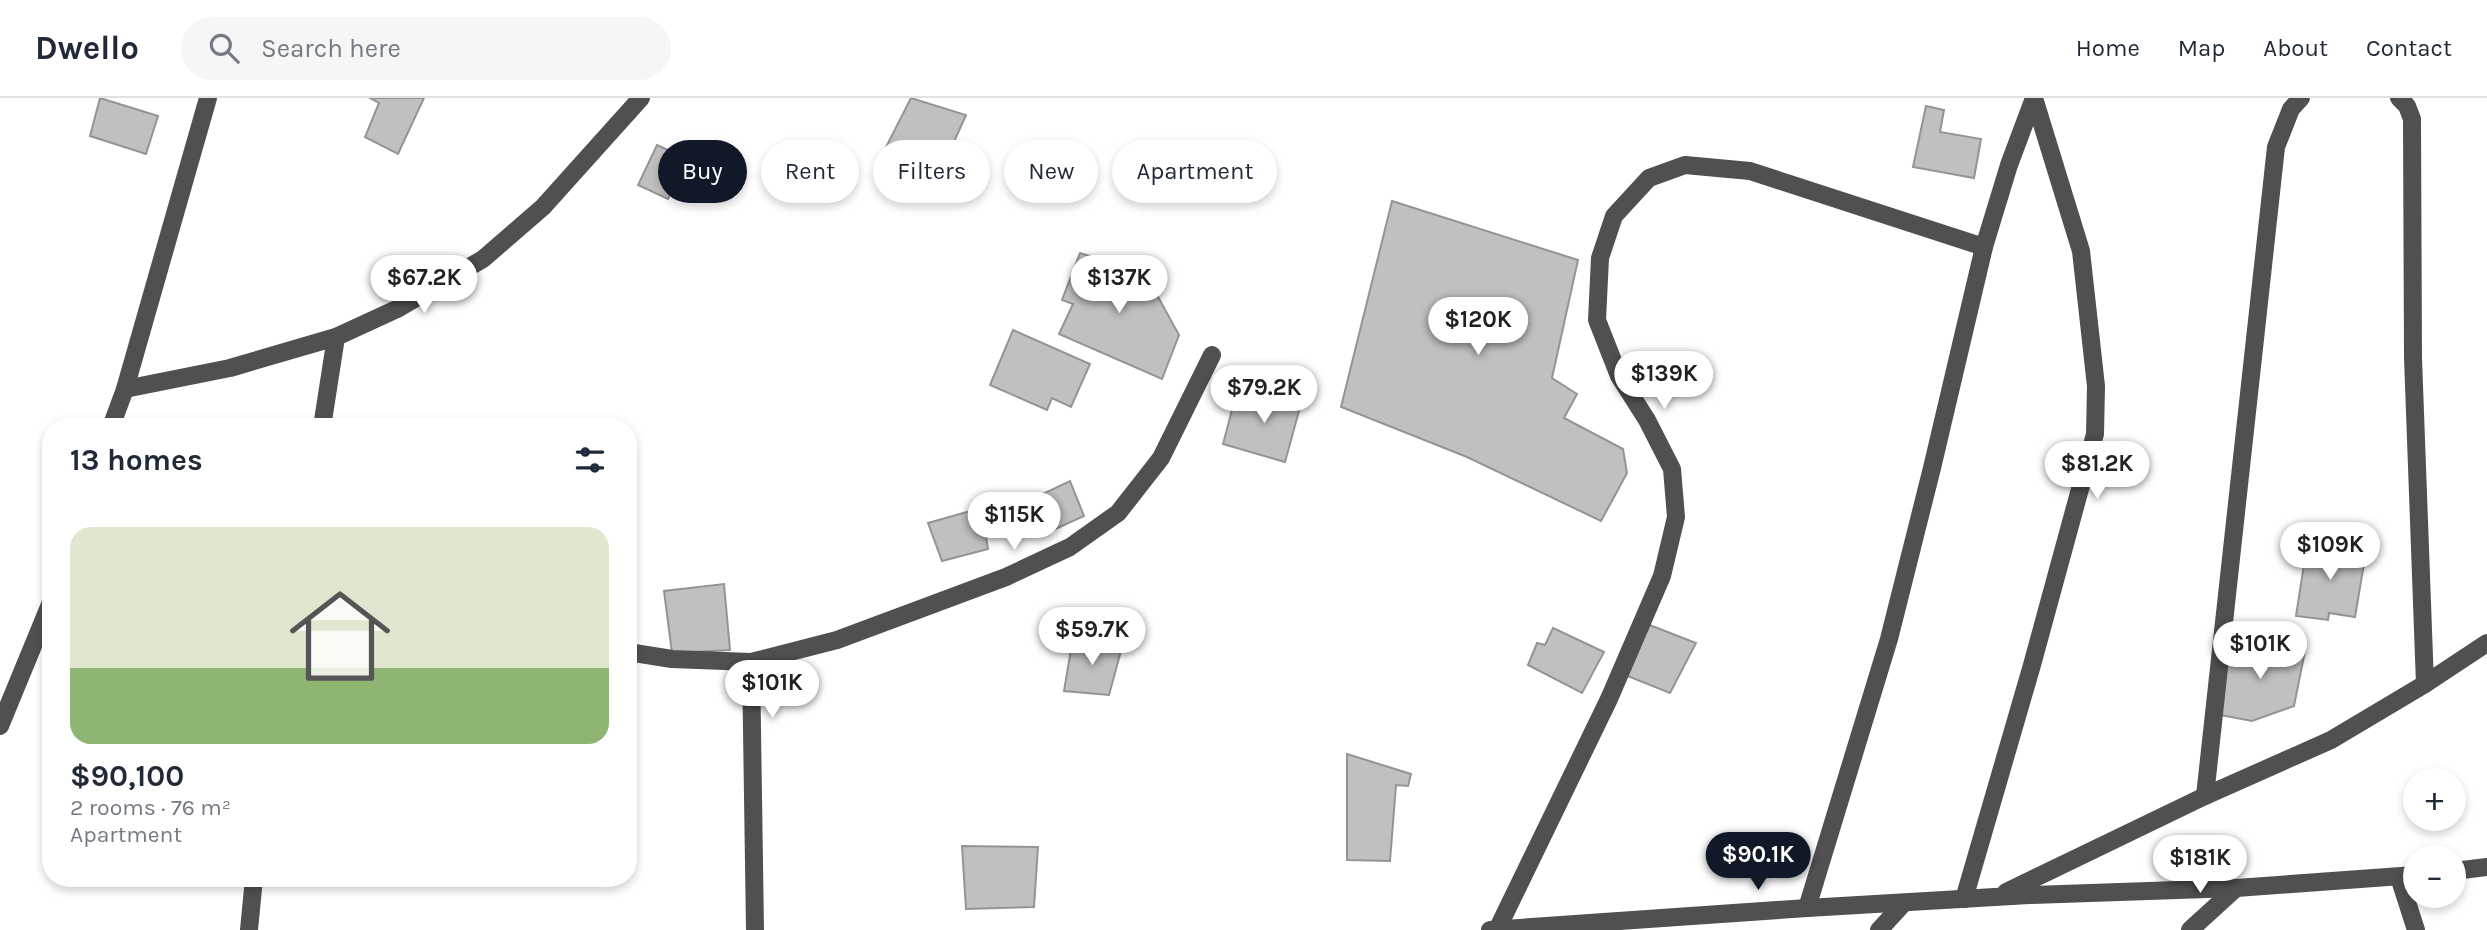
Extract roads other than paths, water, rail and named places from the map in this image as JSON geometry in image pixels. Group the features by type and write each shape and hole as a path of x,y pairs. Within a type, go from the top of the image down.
{"street":[{"path":"114,418 208,98"},
{"path":"125,388 230,368 336,337 399,308 483,259 543,207 641,98"},
{"path":"1807,908 1889,639 1983,247 2034,98"},
{"path":"1964,899 2032,666 2095,434 2096,386 2081,251 2034,98"},
{"path":"2205,796 2276,147 2291,109 2301,98"},
{"path":"2399,98 2407,106 2412,119 2413,358 2425,684"},
{"path":"1497,930 1609,699 1662,576 1676,517 1672,469 1647,420 1619,376 1597,320 1600,258 1614,216 1649,178 1685,165 1750,171 1983,247"},
{"path":"323,418 336,337"},
{"path":"637,653 672,659 751,662 837,640 1006,577 1070,547 1118,513 1161,458 1212,355"},
{"path":"0,726 42,624"},
{"path":"1996,897 2205,796 2331,740 2487,643"},
{"path":"751,662 755,930"},
{"path":"2466,870 2487,867"},
{"path":"1490,930 1807,908 2029,895 2236,888 2403,876"},
{"path":"249,930 253,887"},
{"path":"2190,930 2236,888"},
{"path":"1879,930 1904,903"},
{"path":"2412,908 2416,930"}]}
